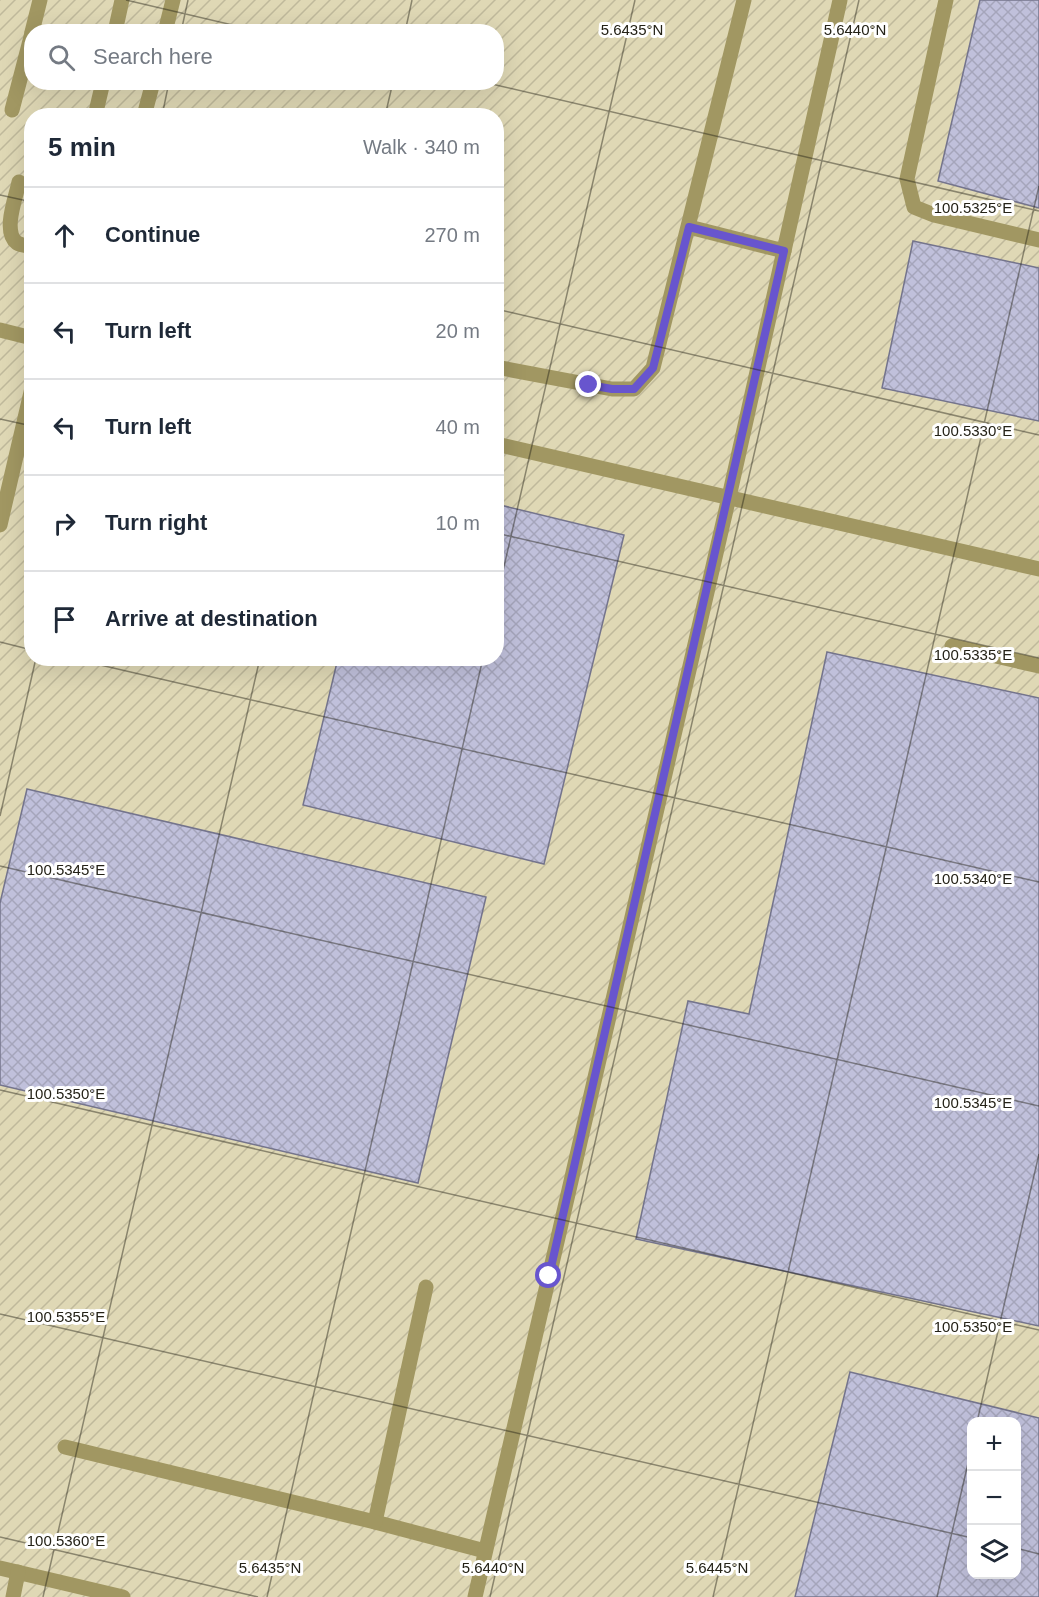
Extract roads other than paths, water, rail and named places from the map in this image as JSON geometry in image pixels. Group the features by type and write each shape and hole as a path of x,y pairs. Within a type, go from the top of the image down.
{"street":[{"path":"34,24 40,0"},
{"path":"117,24 122,0"},
{"path":"167,24 173,0"},
{"path":"504,369 612,389 634,389 653,368 744,0"},
{"path":"475,1597 729,497 840,0"},
{"path":"946,0 907,179 914,207 934,215 1039,240"},
{"path":"12,110 24,63"},
{"path":"97,108 101,90"},
{"path":"146,108 151,90"},
{"path":"19,182 9,225 11,235 17,243 24,245"},
{"path":"689,227 784,251"},
{"path":"0,330 24,336"},
{"path":"0,525 24,422"},
{"path":"504,446 1039,569"},
{"path":"952,646 1039,666"},
{"path":"375,1522 426,1287"},
{"path":"65,1446 485,1551"},
{"path":"0,1568 123,1597"},
{"path":"13,1597 18,1572"}]}
